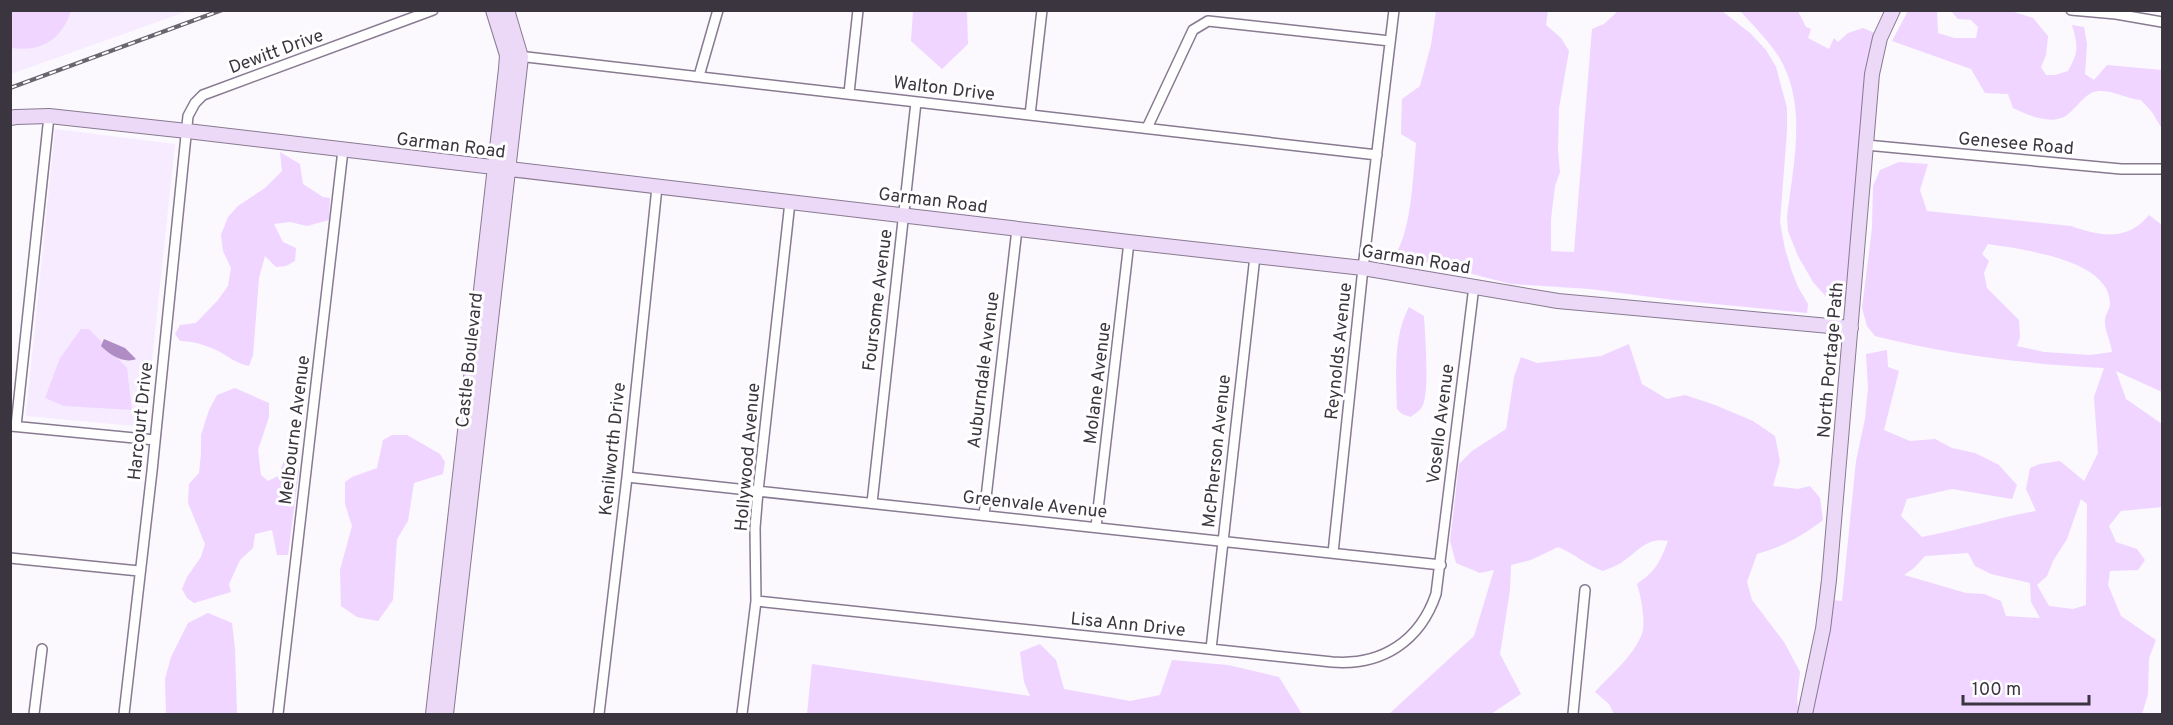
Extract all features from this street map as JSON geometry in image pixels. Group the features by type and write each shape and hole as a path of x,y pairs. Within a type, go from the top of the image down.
{"street":[{"name":"Dewitt Drive","path":"187,131 188,116 195,103 203,96 433,10"},
{"name":"Castle Boulevard","path":"433,714 448,640 475,469 486,303 501,169 507,55 493,10"},
{"name":"Castle Boulevard","path":"501,169 522,57 507,10"},
{"path":"699,76 718,10"},
{"path":"849,93 858,10"},
{"path":"1030,115 1042,10"},
{"name":"Reynolds Avenue","path":"1333,553 1363,268 1394,10"},
{"name":"North Portage Path","path":"1805,714 1826,613 1872,74 1880,38 1893,10"},
{"path":"2071,10 2116,14 2163,22"},
{"path":"1147,128 1192,30 1208,21 1390,41"},
{"name":"Walton Drive","path":"507,55 1377,155"},
{"name":"Foursome Avenue","path":"872,503 916,102"},
{"name":"Garman Road","path":"10,118 49,116 187,131 1363,268 1558,301 1851,328"},
{"path":"49,116 13,426 155,440"},
{"name":"Harcourt Drive","path":"124,714 187,131"},
{"name":"Genesee Road","path":"1866,145 2121,169 2163,170"},
{"name":"Melbourne Avenue","path":"279,714 343,150"},
{"name":"Kenilworth Drive","path":"599,714 627,477 657,187"},
{"name":"Hollywood Avenue","path":"742,714 756,600 755,528 758,491 790,202"},
{"name":"Auburndale Avenue","path":"984,515 1017,229"},
{"name":"Molane Avenue","path":"1096,527 1129,242"},
{"name":"McPherson Avenue","path":"1211,649 1255,256"},
{"name":"Vosello Avenue","path":"1441,565 1474,286"},
{"name":"Castle Boulevard","path":"446,714 448,640 459,467 486,303"},
{"path":"459,467 475,469"},
{"name":"Greenvale Avenue","path":"627,477 1441,565"},
{"path":"10,558 139,571"},
{"name":"Lisa Ann Drive","path":"756,600 1345,663 1379,657 1404,642 1421,625 1436,594 1441,565"},
{"path":"1573,714 1585,590"},
{"path":"34,714 42,649"}],"shaded area":[{"path":"11,10 188,11 11,74"},
{"path":"10,11 71,11 56,37 41,46 22,49 11,48"},
{"path":"913,11 967,11 968,44 942,69 911,41"},
{"path":"1436,11 1548,11 1546,25 1561,38 1569,51 1559,108 1560,172 1555,186 1551,219 1551,251 1574,252 1592,29 1604,24 1618,11 1722,11 1750,33 1766,50 1776,67 1787,108 1780,222 1792,272 1808,304 1807,313 1590,289 1511,284 1425,262 1392,260 1399,249 1408,220 1416,143 1401,134 1402,99 1420,86 1431,45"},
{"path":"1740,11 1798,11 1806,27 1811,29 1808,38 1829,49 1834,38 1838,42 1848,33 1863,28 1875,33 1847,296 1844,302 1830,301 1813,282 1798,256 1788,231 1787,217 1796,136 1793,95 1788,75 1779,57"},
{"path":"1908,11 1937,11 1938,33 1954,38 1976,38 1978,27 1971,20 1958,19 1951,11 2011,11 2033,18 2048,36 2046,55 2041,67 2046,75 2068,71 2076,48 2072,25 2084,27 2087,44 2085,74 2094,80 2107,65 2162,70 2162,129 2152,112 2141,100 2103,91 2091,93 2067,115 2054,120 2026,114 2013,108 2008,94 1985,93 1971,69 1892,41"},
{"path":"55,129 175,144 145,427 26,416"},
{"path":"280,152 300,164 303,184 323,197 330,198 329,220 307,226 290,222 274,224 283,242 296,248 295,261 286,266 276,267 265,256 259,278 253,355 249,366 236,362 209,347 180,341 175,334 180,325 196,323 228,286 231,268 223,251 221,235 228,217 238,206 265,188 282,171"},
{"path":"1899,162 1928,164 1920,190 1927,211 2071,226 2103,234 2132,230 2149,215 2162,225 2162,392 2116,371 2126,399 2162,424 2162,507 2121,511 2109,526 2116,542 2137,549 2145,560 2138,570 2110,571 2108,585 2121,616 2156,640 2149,658 2148,694 2142,714 1809,714 1832,600 1842,601 1856,461 1865,419 1868,388 1866,354 1887,350 1888,367 1899,371 1884,430 1910,441 1935,439 1952,448 1975,453 1999,465 2017,485 2012,499 1952,489 1907,499 1901,516 1922,537 2036,511 2026,489 2030,468 2060,461 2084,481 2098,453 2094,397 2104,368 2017,361 1960,353 1875,336 1867,326 1862,308 1872,228 1873,186 1880,170","holes":["1988,244 2040,253 2079,266 2095,276 2105,287 2110,302 2105,324 2112,352 2090,355 2044,352 2017,346 2020,337 2019,320 1987,288 1984,273 1989,261 1982,254","2081,499 2087,504 2086,605 2073,609 2049,606 2037,585 2047,576 2053,561 2067,539","1968,553 1975,566 1991,574 2030,583 2031,602 2040,618 2006,616 2001,601 1984,594 1966,593 1904,575 1925,556"]},
{"path":"1409,307 1424,316 1426,363 1424,400 1421,408 1411,417 1402,414 1397,409 1396,383 1400,331"},
{"path":"81,329 89,329 127,368 132,410 64,406 45,398 60,358"},
{"path":"104,339 125,348 136,359 127,360 113,355 101,346"},
{"path":"1629,344 1642,384 1667,399 1685,395 1753,421 1775,436 1780,461 1773,486 1798,489 1810,486 1820,498 1823,520 1792,540 1757,554 1747,582 1752,600 1784,642 1800,672 1797,698 1799,714 1614,714 1609,704 1595,692 1627,658 1642,634 1643,616 1637,584 1649,575 1660,560 1668,541 1661,540 1650,542 1623,562 1603,571 1558,547 1531,560 1511,565 1510,590 1500,654 1521,694 1491,714 1389,714 1474,636 1494,570 1480,573 1456,563 1450,541 1459,464 1472,451 1506,429 1514,377 1521,357 1537,363 1601,356"},
{"path":"235,388 269,403 269,417 258,450 261,475 268,481 278,476 285,458 299,470 288,555 277,555 272,530 255,534 253,548 240,560 229,584 231,592 194,603 187,598 182,589 187,577 201,557 205,544 188,503 189,484 199,473 201,435 209,410 217,395"},
{"path":"392,435 407,435 440,454 445,462 443,474 414,483 408,521 397,539 393,600 378,621 357,617 341,606 340,570 352,526 345,504 345,482 377,468 383,440"},
{"path":"208,613 232,623 237,714 166,714 165,679 171,657 188,623"},
{"path":"1040,644 1056,660 1064,689 1130,701 1160,695 1172,660 1228,665 1279,677 1302,714 807,714 812,664 1030,696 1024,682 1020,652"}],"railway":[{"path":"10,88 222,10"}]}
